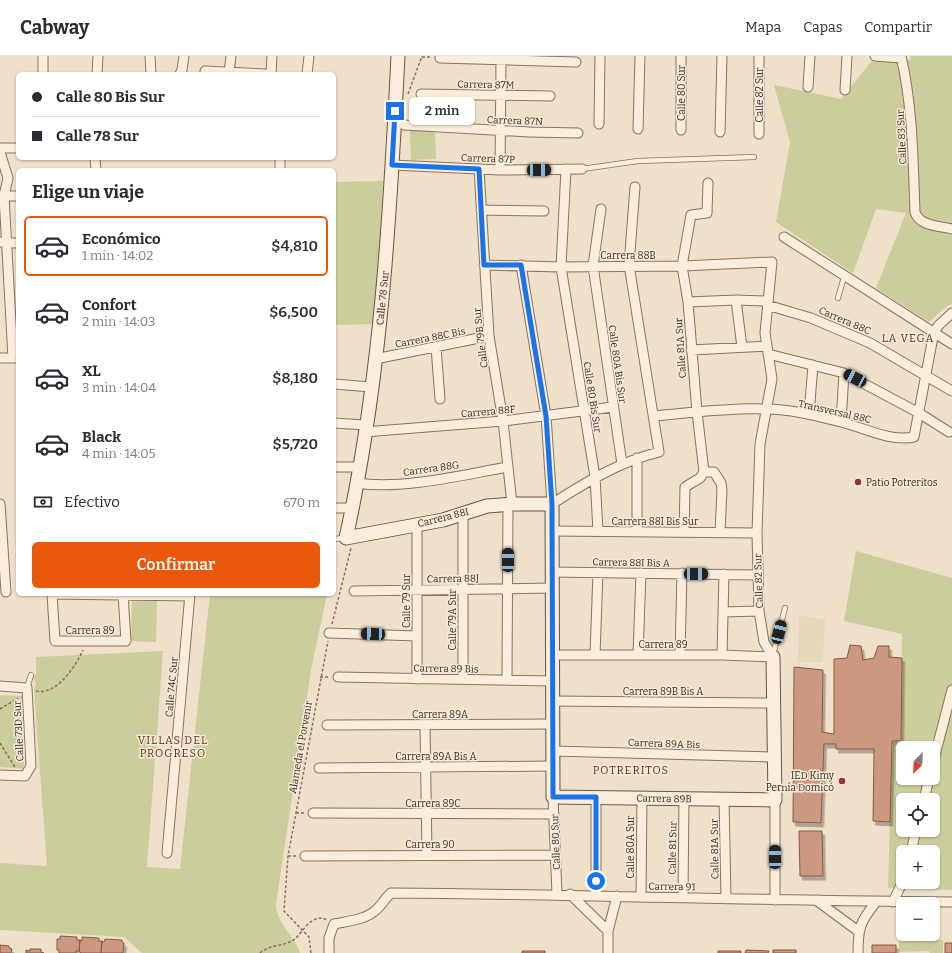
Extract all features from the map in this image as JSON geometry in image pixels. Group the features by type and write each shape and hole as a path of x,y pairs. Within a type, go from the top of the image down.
{"street":[{"path":"43,56 43,72"},
{"path":"97,72 98,56"},
{"path":"150,56 150,72"},
{"path":"181,72 184,56"},
{"path":"205,71 229,72 230,56"},
{"path":"271,72 272,56"},
{"path":"307,72 308,56"},
{"name":"Calle 78 Sur","path":"345,538 353,508 357,484 375,359 389,235 398,56"},
{"path":"599,124 600,56"},
{"path":"638,129 640,56"},
{"name":"Calle 80 Sur","path":"681,56 681,130"},
{"path":"720,132 722,56"},
{"name":"Calle 82 Sur","path":"759,134 760,56"},
{"path":"808,87 810,56"},
{"path":"845,90 847,56"},
{"path":"875,56 901,57"},
{"name":"Calle 83 Sur","path":"901,57 910,101 916,217 924,223 952,229"},
{"path":"440,58 576,62"},
{"path":"500,170 501,60"},
{"name":"Carrera 87M","path":"421,94 550,96"},
{"name":"Carrera 87N","path":"404,125 500,131 578,133"},
{"path":"0,148 16,148"},
{"path":"0,152 8,178 2,196 3,242 13,284 15,358 0,358"},
{"name":"Carrera 87P","path":"392,165 500,170 582,169"},
{"name":"Calle 79B Sur","path":"479,169 489,336 504,421 508,467 510,504 507,588 507,680"},
{"name":"Calle 80 Bis Sur","path":"566,169 561,267 595,477 598,531"},
{"name":"Calle 81A Sur","path":"702,475 688,302 682,266 691,215 707,213 708,183"},
{"path":"552,504 595,477 637,458 659,452 629,265 635,187"},
{"path":"2,196 16,196"},
{"name":"Calle 80A Bis Sur","path":"601,209 593,266 622,464"},
{"path":"481,210 544,211"},
{"path":"784,237 952,344"},
{"path":"3,242 16,242"},
{"name":"Calle 82 Sur","path":"772,262 767,303 766,333 767,350 772,379 760,444 757,575 759,611 764,642 773,657 775,900"},
{"name":"Carrera 88B","path":"484,265 561,267 629,265 682,266 772,262"},
{"name":"Calle 80 Sur","path":"521,265 546,416 552,504 553,797 557,894"},
{"path":"736,300 742,347"},
{"name":"Carrera 88C","path":"688,302 736,300 767,303 811,318 870,343 926,374 952,391"},
{"path":"919,413 934,332 939,324 952,312"},
{"name":"Carrera 88C Bis","path":"375,359 489,336"},
{"path":"436,347 440,399"},
{"path":"691,350 742,347 767,350 813,365 844,373 919,413 949,432"},
{"path":"810,414 813,365"},
{"path":"841,422 844,373"},
{"path":"336,384 371,387"},
{"name":"Carrera 88F","path":"336,423 365,428 504,421 613,407"},
{"name":"Transversal 88C","path":"654,416 766,408 810,414 888,437 903,439 914,437 919,413"},
{"path":"637,458 637,532"},
{"path":"336,467 359,467"},
{"name":"Carrera 88G","path":"357,484 393,484 440,479 508,467"},
{"path":"684,532 684,491 686,485 702,475 714,472 722,490 720,532"},
{"path":"0,504 2,573 6,592"},
{"name":"Carrera 88I","path":"345,538 443,520 487,506 510,504 552,504"},
{"path":"336,508 353,508"},
{"name":"Calle 79A Sur","path":"463,513 463,680"},
{"name":"Calle 79 Sur","path":"417,524 417,679"},
{"name":"Carrera 88I Bis Sur","path":"552,531 757,532"},
{"name":"Carrera 88I Bis A","path":"552,572 757,575"},
{"path":"595,655 598,572"},
{"path":"638,655 641,573"},
{"path":"680,655 682,573"},
{"path":"722,655 724,574"},
{"name":"Carrera 88J","path":"354,591 552,588"},
{"name":"Carrera 89","path":"52,596 55,641 126,641 123,596"},
{"name":"Calle 74C Sur","path":"167,853 190,596"},
{"path":"723,612 759,611"},
{"path":"329,633 417,636"},
{"name":"Carrera 89","path":"553,655 722,655 773,657"},
{"name":"Carrera 89 Bis","path":"338,677 553,681"},
{"path":"0,686 25,687"},
{"name":"Calle 73D Sur","path":"25,687 31,766 26,776"},
{"path":"939,741 952,690"},
{"name":"Carrera 89B Bis A","path":"553,701 773,703"},
{"name":"Carrera 89A","path":"327,725 553,724"},
{"path":"426,725 426,855"},
{"name":"Carrera 89A Bis","path":"553,751 774,756"},
{"name":"Carrera 89A Bis A","path":"319,768 553,766"},
{"path":"0,775 26,776"},
{"name":"Carrera 89B","path":"553,797 724,798 775,800"},
{"path":"596,797 596,895"},
{"name":"Calle 80A Sur","path":"641,896 642,798"},
{"name":"Calle 81 Sur","path":"683,897 684,798"},
{"name":"Calle 81A Sur","path":"724,798 726,898"},
{"name":"Carrera 89C","path":"313,813 554,814"},
{"name":"Carrera 90","path":"305,856 555,855"},
{"path":"893,902 899,889"},
{"name":"Carrera 91","path":"334,924 365,918 377,909 384,898 391,893 570,894 775,900 952,902"},
{"path":"570,894 608,932"},
{"path":"608,953 608,932 617,896"},
{"path":"815,900 838,915 858,931"},
{"path":"858,953 858,931 863,920 876,902"},
{"path":"329,953 329,938 334,924"}],"lane":[{"path":"582,169 638,161 754,156"},
{"path":"838,298 844,276"},
{"path":"773,657 785,608"},
{"path":"25,687 31,675"}],"path":[{"path":"408,94 422,56"},
{"name":"Alameda el Porvenir","path":"336,591 345,538"},
{"name":"Alameda el Porvenir","path":"311,953 309,937 284,912 288,856 335,596"},
{"path":"0,709 22,696 25,687 45,691 60,682 76,664 87,641"},
{"path":"0,743 16,769 26,776"},
{"path":"260,953 265,949 290,942 296,938 302,929 318,919 324,918 334,924"}],"shaded area":[{"path":"799,615 825,620 823,662 798,662"}],"green space":[{"path":"910,56 952,56 952,304 947,306 929,322 876,288 906,213 876,209 853,273 776,222 790,142 774,85 841,99 874,58 911,60"},
{"path":"410,130 435,130 436,159 411,160"},
{"path":"383,181 381,255 373,324 336,325 336,182"},
{"path":"856,551 952,578 952,890 920,889 940,889 940,845 896,845 896,888 888,888 892,741 896,741 896,785 940,785 940,741 901,741 902,634 844,621"},
{"path":"210,596 327,596 311,670 276,904 279,917 294,940 300,953 142,953 124,937 0,930 0,863 47,866 34,690 36,683 31,675 36,675 36,657 163,651 147,867 180,869"},
{"path":"132,600 157,601 156,642 131,641"},
{"path":"0,695 22,696 24,769 0,767"},
{"path":"943,940 943,953 930,953 929,951 899,952 899,941"}],"building":[{"path":"850,645 861,646 863,660 874,658 878,646 889,646 889,657 902,658 901,741 892,741 890,822 873,821 874,749 836,749 836,744 824,744 821,823 793,822 794,667 823,670 822,732 834,734 834,659 847,658"},
{"path":"799,831 822,831 823,876 800,876"},
{"path":"60,936 77,937 77,940 80,940 79,951 76,951 76,953 59,953 59,950 57,950 57,939 60,939"},
{"path":"82,937 99,938 99,941 102,941 101,953 81,953 79,951 80,940 82,941"},
{"path":"105,939 122,940 124,943 123,953 101,953 102,941 104,942"},
{"path":"945,943 952,943 952,953 945,953"},
{"path":"0,945 9,946 9,948 12,949 11,953 0,953"},
{"path":"872,945 896,945 896,953 872,953"},
{"path":"30,949 41,949 41,952 44,953 26,953 26,950 30,951"},
{"path":"746,950 769,951 768,953 745,953"},
{"path":"773,950 796,950 796,953 773,953"},
{"path":"522,951 545,951 545,953 522,953"},
{"path":"718,951 741,951 741,953 718,953"}],"place":[{"name":"Patio Potreritos","path":"858,482"},
{"name":"IED Kimy Pernía Domicó","path":"842,781"}],"district":[{"name":"LA VEGA","path":"908,338"},
{"name":"VILLAS DEL PROGRESO","path":"173,746"},
{"name":"POTRERITOS","path":"631,770"}],"route":[{"path":"395,111 392,165 479,169 484,265 521,265 546,416 552,504 553,797 596,797 596,881"}]}
